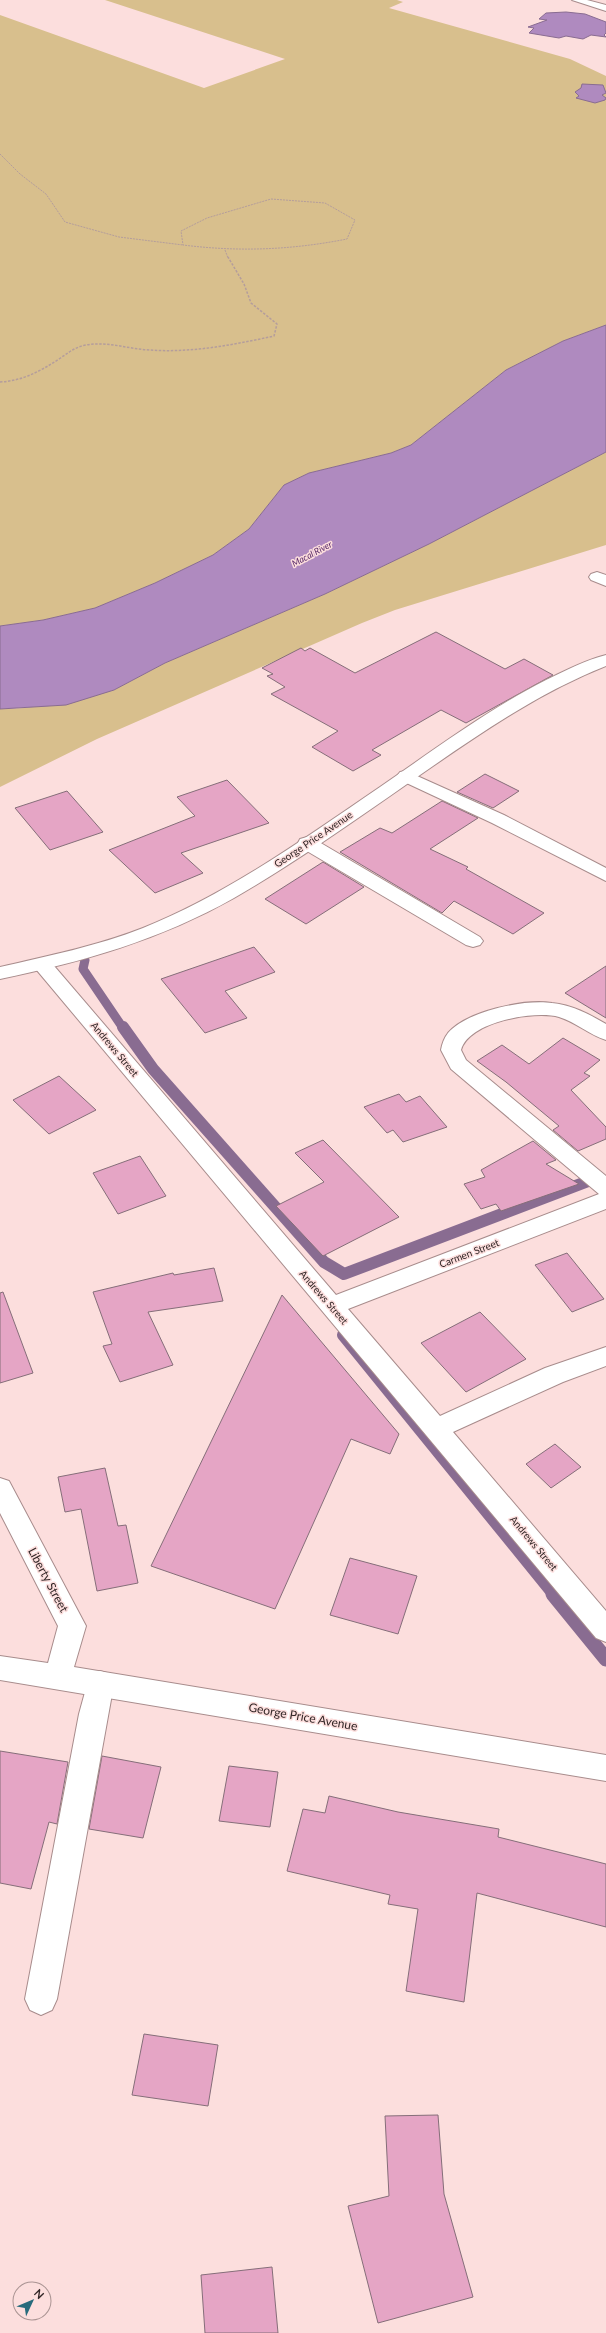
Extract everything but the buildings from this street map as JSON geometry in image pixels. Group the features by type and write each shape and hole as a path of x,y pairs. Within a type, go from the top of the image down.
{"street":[{"path":"577,0 606,8"},
{"name":"George Price Avenue","path":"0,973 42,964 141,936 172,922 226,894 307,843 489,720 568,675 606,660"},
{"path":"406,776 498,819 606,875"},
{"path":"307,843 473,941"},
{"name":"Andrews Street","path":"42,964 606,1630"},
{"path":"606,1033 561,1011 548,1009 524,1010 494,1016 470,1026 455,1038 451,1050 458,1064 606,1188"},
{"name":"Carmen Street","path":"332,1306 606,1200"},
{"path":"436,1429 554,1375 606,1356"},
{"name":"Liberty Street","path":"0,1488 72,1626 58,1676"},
{"name":"George Price Avenue","path":"0,1668 58,1676 606,1768"},
{"path":"42,1999 92,1714 100,1683"}],"path":[{"path":"0,154 20,174 46,194 65,222 119,237 183,246 225,250 306,247 347,239 355,220 325,203 271,199 207,218 181,231 183,246"},
{"path":"0,382 8,382 30,375 76,347 106,343 149,350 195,350 244,343 274,336 277,324 251,303 244,284 230,263 225,250"}],"shaded area":[{"path":"105,0 397,0 403,2 389,8 570,59 606,76 606,325 563,341 506,370 411,445 391,453 309,473 284,485 249,529 213,555 155,583 95,608 43,620 0,626 0,15 204,88 285,59"},
{"path":"606,452 606,545 395,610 362,623 97,739 0,787 0,709 25,708 114,690 165,663 325,594 429,544"}],"water":[{"path":"566,12 585,14 606,22 606,33 604,35 606,37 591,35 583,39 566,36 559,38 529,33 534,28 528,27 547,20 539,19 546,13"},
{"path":"582,84 603,85 606,93 602,95 606,98 605,100 595,103 576,98 579,96 575,92 581,88"},
{"name":"Macal River","path":"606,325 606,452 429,544 325,594 165,663 114,690 66,705 0,709 0,626 43,620 95,608 155,583 213,555 249,529 284,485 309,473 391,453 411,445 506,370 563,341"}],"waterway":[{"path":"85,960 83,969 123,1028"},
{"path":"123,1027 153,1069 324,1262 344,1274 591,1180"},
{"path":"343,1335 554,1595"},
{"path":"553,1594 606,1659"}]}
